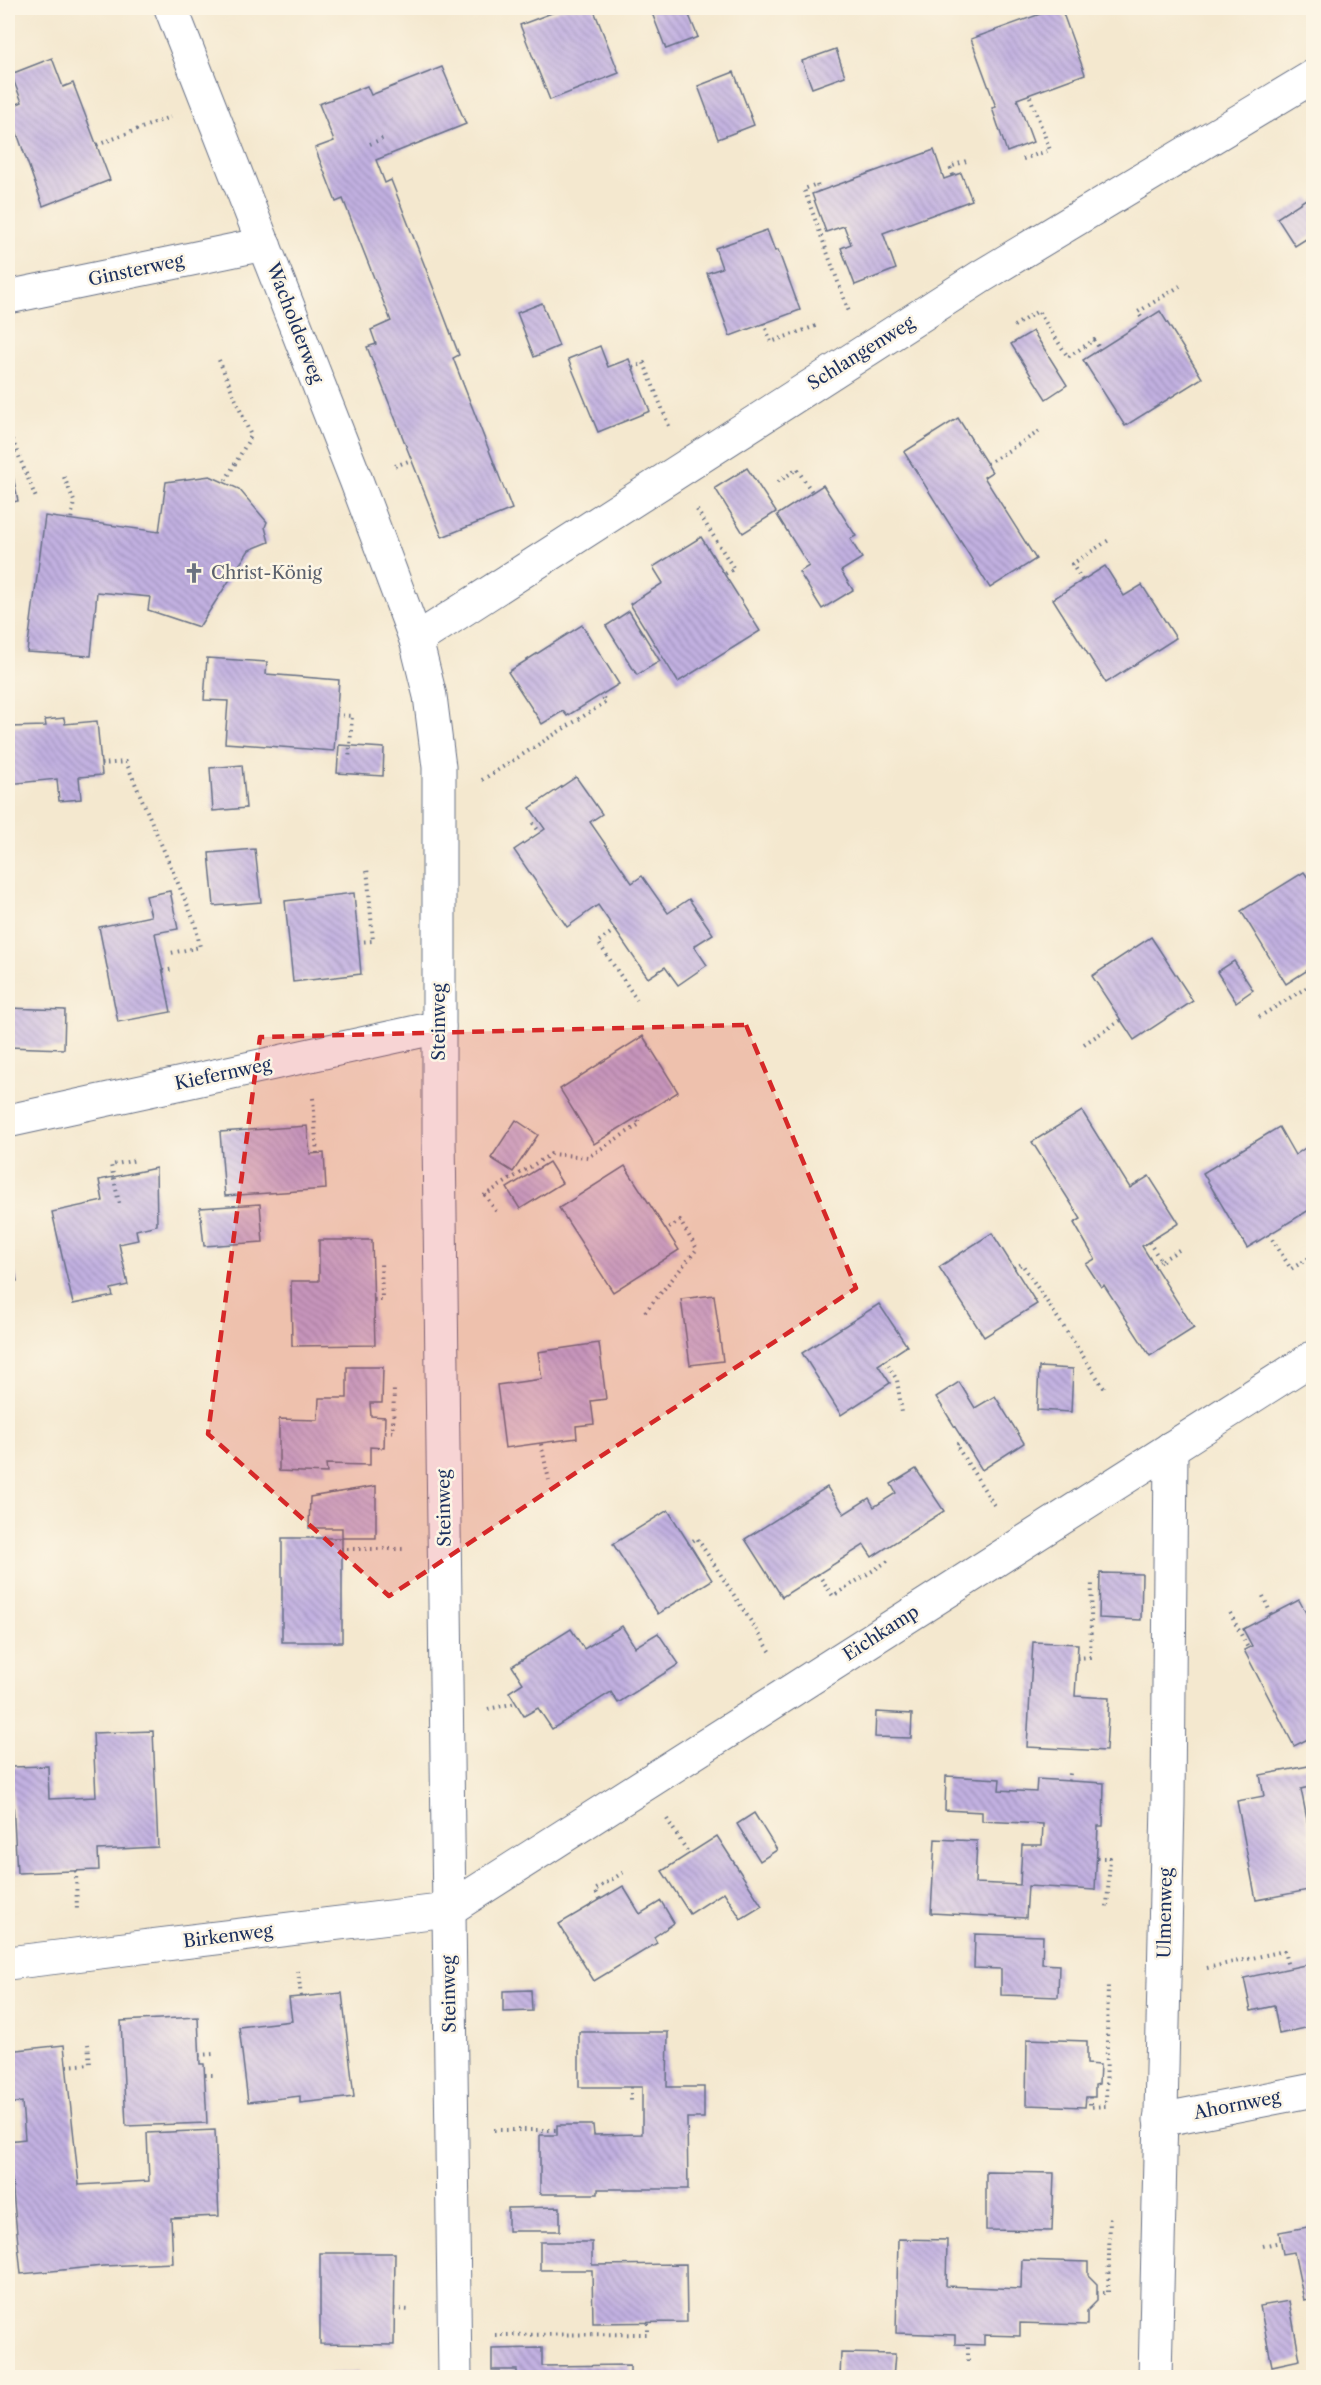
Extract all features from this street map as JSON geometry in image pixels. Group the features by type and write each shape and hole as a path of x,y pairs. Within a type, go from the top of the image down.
{"street":[{"name":"Wacholderweg","path":"171,8 416,640"},
{"name":"Schlangenweg","path":"416,640 864,351 1051,234 1314,76"},
{"name":"Ginsterweg","path":"8,297 264,244"},
{"name":"Steinweg","path":"416,640 430,696 439,767 440,807 439,1027 455,2378"},
{"name":"Kiefernweg","path":"8,1121 439,1027"},
{"name":"Eichkamp","path":"448,1910 1314,1357"},
{"name":"Ulmenweg","path":"1155,2378 1168,1795 1171,1448"},
{"name":"Birkenweg","path":"8,1963 448,1910"},
{"name":"Ahornweg","path":"1160,2120 1314,2090"}],"path":[{"path":"1023,159 1050,150 1029,94"},
{"path":"97,145 209,103"},
{"path":"370,144 386,137"},
{"path":"953,176 950,167 969,160"},
{"path":"819,192 817,184 804,189 864,351"},
{"path":"1144,322 1138,312 1180,286"},
{"path":"1014,326 1038,311 1068,357 1094,340 1100,349"},
{"path":"764,323 771,342 816,326"},
{"path":"219,360 251,436 224,483"},
{"path":"633,368 645,363 680,470 734,569 725,574"},
{"path":"987,464 1040,431"},
{"path":"8,437 11,437 36,498"},
{"path":"778,482 797,470 812,492"},
{"path":"64,477 74,501 71,520"},
{"path":"1082,580 1072,564 1109,540"},
{"path":"440,807 606,702 601,695"},
{"path":"336,715 352,716 349,760"},
{"path":"101,764 126,762 195,922 200,947 171,953"},
{"path":"533,823 540,832"},
{"path":"358,942 373,941 367,867"},
{"path":"615,930 598,942 637,1000"},
{"path":"163,971 174,969"},
{"path":"1259,1017 1314,983"},
{"path":"1084,1044 1121,1020"},
{"path":"310,1055 317,1154"},
{"path":"496,1211 485,1195 551,1154 588,1157 640,1124 636,1118"},
{"path":"119,1203 111,1165 137,1160"},
{"path":"645,1312 697,1249 680,1221 666,1230"},
{"path":"1269,1234 1291,1269 1314,1255"},
{"path":"1149,1242 1161,1261"},
{"path":"1154,1265 1179,1250"},
{"path":"374,1300 382,1300 381,1260"},
{"path":"1014,1268 1022,1264 1106,1391"},
{"path":"885,1360 897,1380 902,1413"},
{"path":"385,1432 393,1432 394,1386"},
{"path":"963,1440 956,1445 1019,1544"},
{"path":"541,1444 549,1480"},
{"path":"688,1544 698,1538 794,1688"},
{"path":"341,1549 444,1549"},
{"path":"818,1574 833,1596 891,1560"},
{"path":"1077,1658 1090,1657 1092,1581"},
{"path":"1263,1596 1271,1614"},
{"path":"1230,1613 1248,1648"},
{"path":"1069,1781 1070,1773"},
{"path":"1097,1858 1110,1858 1107,1907"},
{"path":"600,1899 595,1890 627,1870"},
{"path":"1164,1977 1284,1951 1288,1967"},
{"path":"1090,2097 1090,2106 1106,2106 1108,1982"},
{"path":"67,2066 90,2064 88,2044"},
{"path":"199,2055 214,2055"},
{"path":"205,2075 216,2075"},
{"path":"631,2087 631,2102"},
{"path":"451,2130 557,2130"},
{"path":"1097,2293 1108,2293 1110,2218"},
{"path":"1263,2246 1280,2242"},
{"path":"454,2336 648,2334 648,2322"},
{"path":"968,2345 968,2361"}],"highlighted area":[{"path":"746,1025 856,1288 389,1596 208,1434 260,1037"}],"building":[{"path":"565,8 593,8 619,73 550,100 520,25"},
{"path":"650,8 686,8 698,37 666,49"},
{"path":"1061,8 1085,74 1017,99 1033,142 1007,152 992,108 996,107 971,39"},
{"path":"836,49 845,76 812,88 802,61"},
{"path":"52,58 63,87 73,83 110,180 43,206 8,108 22,102 11,74"},
{"path":"442,67 466,124 376,160 385,183 391,180 435,292 459,355 453,358 512,509 442,537 367,347 376,344 371,330 391,321 343,199 336,202 315,148 334,141 319,104 367,86 371,95"},
{"path":"734,72 754,125 718,139 698,86"},
{"path":"934,150 944,179 961,173 972,200 883,233 896,269 855,285 841,248 851,244 844,226 826,232 812,194"},
{"path":"1309,197 1314,204 1314,234 1295,246 1277,218"},
{"path":"767,230 775,251 778,250 800,310 730,336 707,273 722,268 715,248"},
{"path":"542,303 559,346 534,357 517,313"},
{"path":"1160,311 1202,378 1125,426 1083,360"},
{"path":"1033,331 1067,385 1046,399 1011,344"},
{"path":"600,346 608,367 629,359 650,411 598,432 568,359"},
{"path":"958,418 992,472 984,477 1036,559 990,588 904,452"},
{"path":"747,468 776,512 743,533 715,488"},
{"path":"12,471 18,501 8,503 8,472"},
{"path":"210,476 239,489 267,522 265,527 269,542 249,550 199,627 148,610 150,597 97,592 91,656 27,652 45,516 159,532 166,482"},
{"path":"823,485 856,536 850,539 862,558 841,571 853,590 822,609 799,572 809,566 777,515"},
{"path":"701,537 760,631 678,682 630,604 663,583 653,567"},
{"path":"1105,566 1124,596 1142,585 1176,638 1106,683 1053,599"},
{"path":"629,611 660,661 637,675 606,626"},
{"path":"582,625 619,684 567,716 563,711 542,724 508,672"},
{"path":"207,658 267,662 266,674 339,680 334,751 225,743 228,701 204,700"},
{"path":"64,718 65,724 97,721 102,775 79,777 81,799 59,801 57,779 8,784 8,727 46,726 45,720"},
{"path":"339,745 384,748 383,776 337,773"},
{"path":"242,765 246,808 213,811 210,768"},
{"path":"576,777 602,814 590,822 632,883 642,876 668,913 689,899 713,934 694,946 707,965 678,985 665,967 648,978 598,905 567,927 514,850 545,829 530,808"},
{"path":"255,849 261,902 214,906 209,853"},
{"path":"1304,872 1314,886 1314,966 1286,984 1241,911"},
{"path":"170,891 178,929 155,933 171,1012 118,1022 99,927 151,916 146,896"},
{"path":"354,893 361,974 293,982 285,901"},
{"path":"1151,937 1193,1001 1134,1040 1092,976"},
{"path":"1234,961 1253,990 1236,1002 1217,972"},
{"path":"8,1008 65,1010 64,1049 8,1047"},
{"path":"643,1036 678,1092 594,1144 560,1089"},
{"path":"1082,1111 1130,1188 1149,1176 1179,1223 1142,1246 1194,1328 1150,1356 1104,1285 1101,1287 1086,1264 1095,1259 1074,1223 1081,1219 1032,1142"},
{"path":"516,1120 538,1135 513,1172 491,1158"},
{"path":"307,1126 310,1154 324,1153 326,1189 225,1196 220,1132"},
{"path":"1279,1127 1295,1155 1314,1142 1314,1207 1247,1248 1203,1173"},
{"path":"549,1162 562,1183 520,1209 507,1188"},
{"path":"625,1166 679,1250 613,1292 559,1208"},
{"path":"156,1168 157,1225 136,1230 138,1240 119,1244 128,1285 111,1289 113,1296 73,1304 52,1212 103,1201 99,1180"},
{"path":"260,1204 263,1242 204,1246 200,1208"},
{"path":"992,1233 1037,1304 984,1337 939,1267"},
{"path":"319,1240 372,1240 375,1345 292,1346 291,1281 319,1281"},
{"path":"8,1241 17,1281 8,1283"},
{"path":"714,1295 723,1361 690,1365 681,1299"},
{"path":"879,1304 907,1346 878,1365 890,1383 841,1415 802,1353"},
{"path":"599,1343 606,1399 591,1401 594,1424 576,1426 577,1438 505,1448 497,1385 542,1379 538,1352"},
{"path":"347,1367 383,1367 382,1403 370,1403 371,1416 385,1417 384,1448 370,1447 370,1465 326,1464 327,1473 279,1471 279,1419 318,1420 319,1398 347,1398"},
{"path":"1039,1367 1073,1369 1071,1412 1037,1410"},
{"path":"959,1382 975,1408 995,1396 1024,1443 982,1470 936,1397"},
{"path":"916,1469 944,1511 872,1557 864,1545 782,1597 745,1539 827,1487 844,1514 869,1498 874,1507 896,1493 891,1484"},
{"path":"376,1486 376,1538 342,1538 342,1528 309,1528 310,1497"},
{"path":"668,1510 712,1580 658,1614 613,1544"},
{"path":"282,1538 342,1538 342,1642 282,1642"},
{"path":"1100,1573 1142,1574 1141,1620 1099,1618"},
{"path":"1299,1600 1314,1628 1314,1736 1294,1746 1244,1650 1252,1646 1243,1629"},
{"path":"622,1626 635,1647 658,1633 679,1664 618,1703 611,1692 552,1729 538,1708 524,1716 509,1692 523,1683 512,1666 571,1629 584,1649"},
{"path":"1033,1642 1078,1644 1075,1696 1109,1698 1106,1751 1027,1747"},
{"path":"876,1712 912,1714 911,1738 875,1737"},
{"path":"153,1731 158,1847 98,1850 99,1870 17,1873 11,1767 48,1766 49,1799 96,1797 93,1733"},
{"path":"1314,1765 1314,1786 1301,1789 1314,1855 1314,1889 1256,1900 1237,1801 1264,1796 1260,1775"},
{"path":"946,1776 1000,1779 999,1790 1036,1792 1037,1779 1104,1783 1103,1826 1098,1826 1095,1890 1028,1886 1026,1918 931,1913 935,1839 977,1841 975,1883 1020,1885 1022,1845 1042,1845 1043,1824 982,1821 982,1812 945,1810"},
{"path":"754,1813 777,1850 760,1861 737,1824"},
{"path":"717,1836 762,1906 741,1919 724,1892 690,1914 662,1871"},
{"path":"623,1886 640,1914 661,1901 674,1923 654,1937 657,1943 594,1981 559,1924"},
{"path":"975,1934 1043,1936 1042,1964 1059,1965 1058,1997 1001,1995 1001,1969 974,1968"},
{"path":"1314,1963 1314,2026 1279,2034 1274,2006 1251,2011 1244,1978"},
{"path":"531,1990 532,2011 503,2012 503,1991"},
{"path":"342,1993 354,2097 300,2103 300,2096 248,2102 239,2027 292,2021 289,1998"},
{"path":"198,2017 200,2064 204,2064 207,2123 126,2126 121,2021"},
{"path":"579,2032 668,2032 667,2087 704,2087 704,2118 687,2118 688,2189 598,2189 598,2194 540,2194 540,2135 557,2135 557,2125 593,2125 594,2135 642,2134 642,2087 579,2087"},
{"path":"1027,2039 1087,2041 1087,2064 1100,2065 1099,2084 1095,2085 1095,2097 1086,2097 1085,2107 1026,2105"},
{"path":"64,2045 79,2185 149,2181 147,2133 215,2130 219,2216 171,2218 173,2263 103,2266 21,2274 8,2141 25,2139 22,2102 8,2104 8,2051"},
{"path":"986,2172 1054,2173 1052,2231 986,2230"},
{"path":"560,2207 560,2231 508,2231 508,2208"},
{"path":"1314,2226 1314,2318 1312,2318 1309,2299 1304,2300 1294,2252 1283,2254 1279,2232"},
{"path":"898,2239 947,2240 946,2286 1021,2289 1022,2260 1088,2262 1088,2275 1097,2284 1097,2301 1087,2311 1087,2325 1020,2323 1020,2336 984,2335 984,2345 955,2344 955,2335 896,2333"},
{"path":"540,2242 592,2242 592,2265 686,2264 687,2322 593,2323 592,2270 540,2270"},
{"path":"320,2253 395,2253 394,2345 320,2344"},
{"path":"1289,2301 1300,2360 1272,2366 1260,2306"},
{"path":"542,2348 542,2366 630,2365 630,2378 517,2378 517,2370 492,2370 492,2349"},
{"path":"841,2353 895,2354 893,2378 840,2378"},
{"path":"358,2371 359,2378 320,2378 320,2375"}],"place":[{"name":"Christ-König","path":"194,573"}]}
